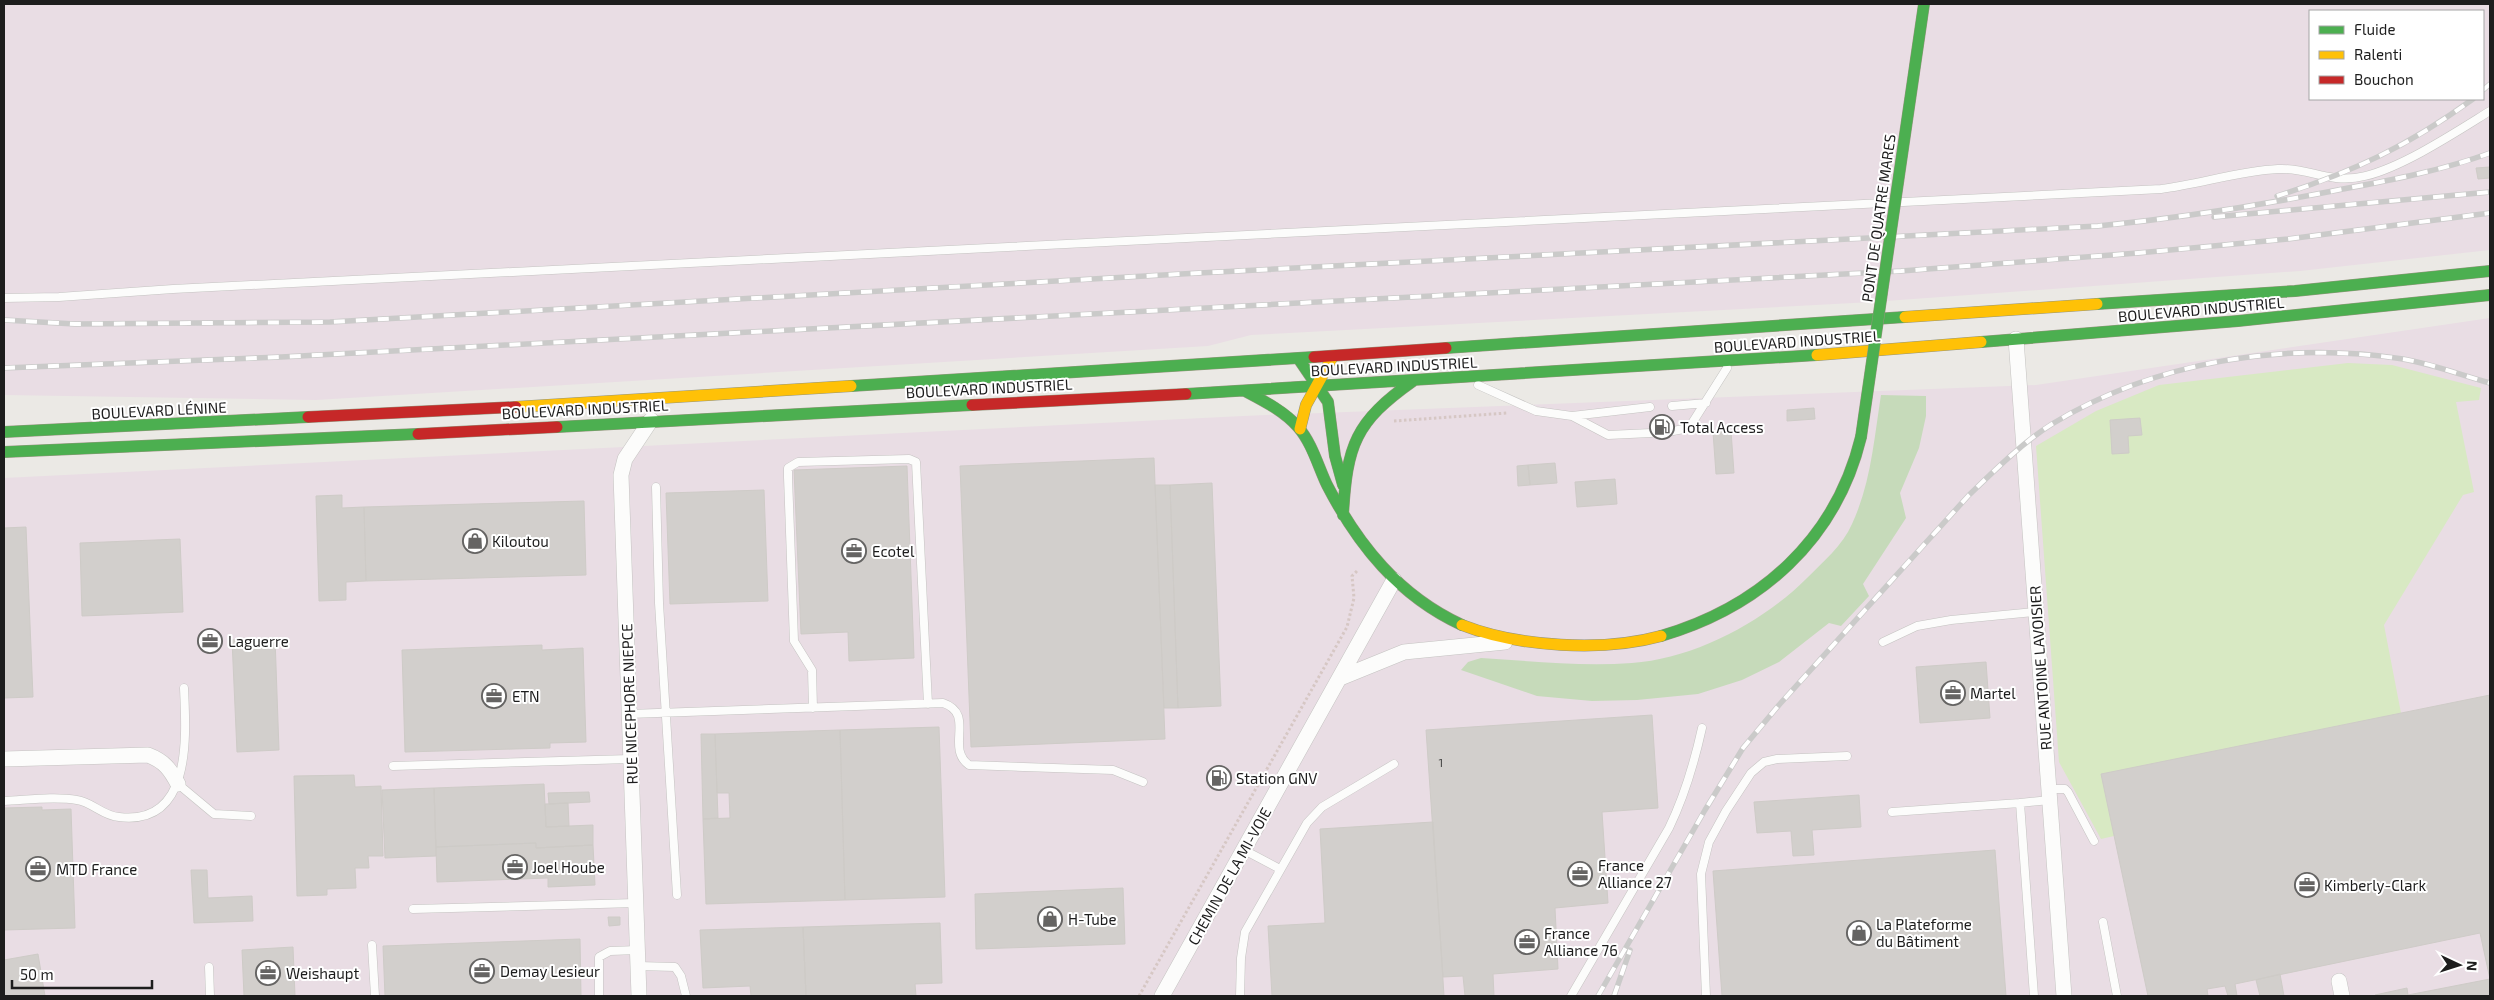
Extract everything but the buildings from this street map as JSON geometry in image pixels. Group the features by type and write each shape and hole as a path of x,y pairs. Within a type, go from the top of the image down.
{"main road":[{"name":"PONT DE QUATRE MARES","path":"1300,429 1342,516 1372,557 1394,580 1448,618 1464,626 1516,641 1605,646 1646,640 1684,631 1724,613 1776,578 1819,531 1848,481 1861,437 1924,4"},
{"name":"BOULEVARD INDUSTRIEL","path":"316,417 512,407 1333,356 2295,291 2490,271"},
{"name":"BOULEVARD INDUSTRIEL","path":"4,452 297,440 651,420 1245,391 1316,385 1731,362 2238,321 2490,296"},
{"path":"1245,391 1277,410 1300,429 1306,405 1333,356"},
{"path":"1298,358 1330,407 1334,456 1344,491"},
{"path":"1342,516 1344,491 1351,455 1357,438 1378,408 1413,381"},
{"name":"BOULEVARD LÉNINE","path":"4,432 316,417"}],"street":[{"name":"RUE ANTOINE LAVOISIER","path":"2016,339 2064,996"},
{"name":"RUE NICEPHORE NIEPCE","path":"640,996 621,474 626,459 651,420"},
{"name":"CHEMIN DE LA MI-VOIE","path":"1162,996 1394,580"},
{"path":"1340,678 1404,652 1516,641"},
{"path":"4,759 148,755 161,760 170,769 178,784"},
{"path":"2338,981 2342,996"}],"lane":[{"path":"4,298 59,298 173,290 1319,230 2161,188 2196,184 2278,169 2330,179 2349,179 2388,168 2450,136 2490,112"},
{"path":"1673,431 1689,428 1731,362"},
{"path":"1460,377 1536,411 1572,416 1650,407"},
{"path":"1672,406 1706,403"},
{"path":"1572,416 1608,435 1651,433"},
{"path":"813,708 812,670 794,641 788,468 798,462 909,459 916,462 928,704"},
{"path":"656,487 659,604 677,895"},
{"path":"1883,642 1917,626 1951,620 2036,612"},
{"path":"4,801 79,800 110,815 125,818 155,810 166,801 178,784 186,742 184,688"},
{"path":"629,714 943,703 952,706 957,711 960,752 962,758 969,765 1113,770 1143,782"},
{"path":"1571,996 1679,806 1692,774 1702,728"},
{"path":"1706,996 1700,874 1709,842 1726,811 1751,773 1764,762 1776,759 1848,756"},
{"path":"393,766 630,760"},
{"path":"1240,996 1241,958 1245,932 1307,823 1322,807 1394,764"},
{"path":"178,784 214,814 251,816"},
{"path":"1892,812 2020,803 2065,789 2094,841"},
{"path":"2020,803 2034,996"},
{"path":"1244,850 1280,870"},
{"path":"413,909 636,902"},
{"path":"2103,922 2117,996"},
{"path":"372,945 375,996"},
{"path":"599,996 599,957 610,951 638,950"},
{"path":"638,966 675,967 682,976 686,996"},
{"path":"208,967 210,996"}],"path":[{"path":"1139,996 1347,627 1354,598 1352,576 1372,557"}],"shaded area":[{"path":"4,4 2490,4 2490,250 2300,271 1872,302 1251,335 1208,346 316,400 4,395"},
{"path":"2490,318 2490,996 4,996 4,478 1243,416 2036,385"}],"green space":[{"path":"2348,363 2392,365 2481,388 2479,400 2456,402 2474,492 2463,495 2384,625 2401,713 2114,836 2101,839 2059,762 2036,446 2096,411 2159,385"},
{"path":"1881,395 1926,396 1926,416 1919,448 1900,493 1906,518 1863,584 1869,596 1841,626 1829,623 1779,662 1742,680 1698,694 1637,700 1592,701 1537,696 1461,670 1468,662 1481,658 1594,664 1656,660 1703,646 1726,636 1769,610 1789,595 1819,567 1848,532 1864,493 1868,477"}],"railway":[{"path":"2484,89 2490,84"},
{"path":"2277,196 2331,177 2379,156 2426,131 2472,100"},
{"path":"4,320 75,324 330,322 1199,273 2098,226 2190,215 2313,195 2417,174 2454,165 2490,153"},
{"path":"2214,217 2490,192"},
{"path":"4,368 281,357 1901,271 2138,253 2288,239 2490,213"},
{"path":"1598,996 1705,810 1743,748 1779,705 1969,495 2009,457 2041,431 2092,402 2134,385 2177,371 2222,361 2267,355 2358,354 2403,359 2490,383"},
{"path":"1614,996 1630,950"}],"traffic: fast":[{"path":"1861,437 1924,4"},
{"path":"2097,304 2295,291 2490,271"},
{"path":"1981,342 2238,321 2490,295"},
{"path":"1446,348 1905,317"},
{"path":"1186,394 1817,355"},
{"path":"851,386 1314,357"},
{"path":"1298,358 1328,402 1335,456 1343,485"},
{"path":"1343,515 1347,470 1358,437 1366,423 1378,409 1413,381"},
{"path":"1245,391 1280,411 1303,433 1339,507 1352,528 1382,567 1419,599 1439,613 1462,625"},
{"path":"557,427 972,405"},
{"path":"4,432 308,417"},
{"path":"4,452 418,434"},
{"path":"1661,636 1697,623 1730,607 1761,587 1789,564 1813,538 1833,507 1849,474 1861,437"}],"traffic: slow":[{"path":"1905,317 2097,304"},
{"path":"1817,355 1981,342"},
{"path":"1300,429 1306,405 1333,356"},
{"path":"516,407 851,386"},
{"path":"1462,625 1509,638 1561,645 1613,644 1661,636"}],"traffic: jam":[{"path":"1314,357 1446,348"},
{"path":"972,405 1186,394"},
{"path":"308,417 516,407"},
{"path":"418,434 557,427"}],"place":[{"name":"Total Access","path":"1662,427"},
{"name":"Kiloutou","path":"475,541"},
{"name":"Ecotel","path":"854,551"},
{"name":"Laguerre","path":"210,641"},
{"name":"Martel","path":"1953,693"},
{"name":"ETN","path":"494,696"},
{"name":"Station GNV","path":"1219,778"},
{"name":"Joel Hoube","path":"515,867"},
{"name":"MTD France","path":"38,869"},
{"name":"France Alliance 27","path":"1580,874"},
{"name":"Kimberly-Clark","path":"2307,885"},
{"name":"H-Tube","path":"1050,919"},
{"name":"La Plateforme du Bâtiment","path":"1859,933"},
{"name":"France Alliance 76","path":"1527,942"},
{"name":"Demay Lesieur","path":"482,971"},
{"name":"Weishaupt","path":"268,973"}]}
